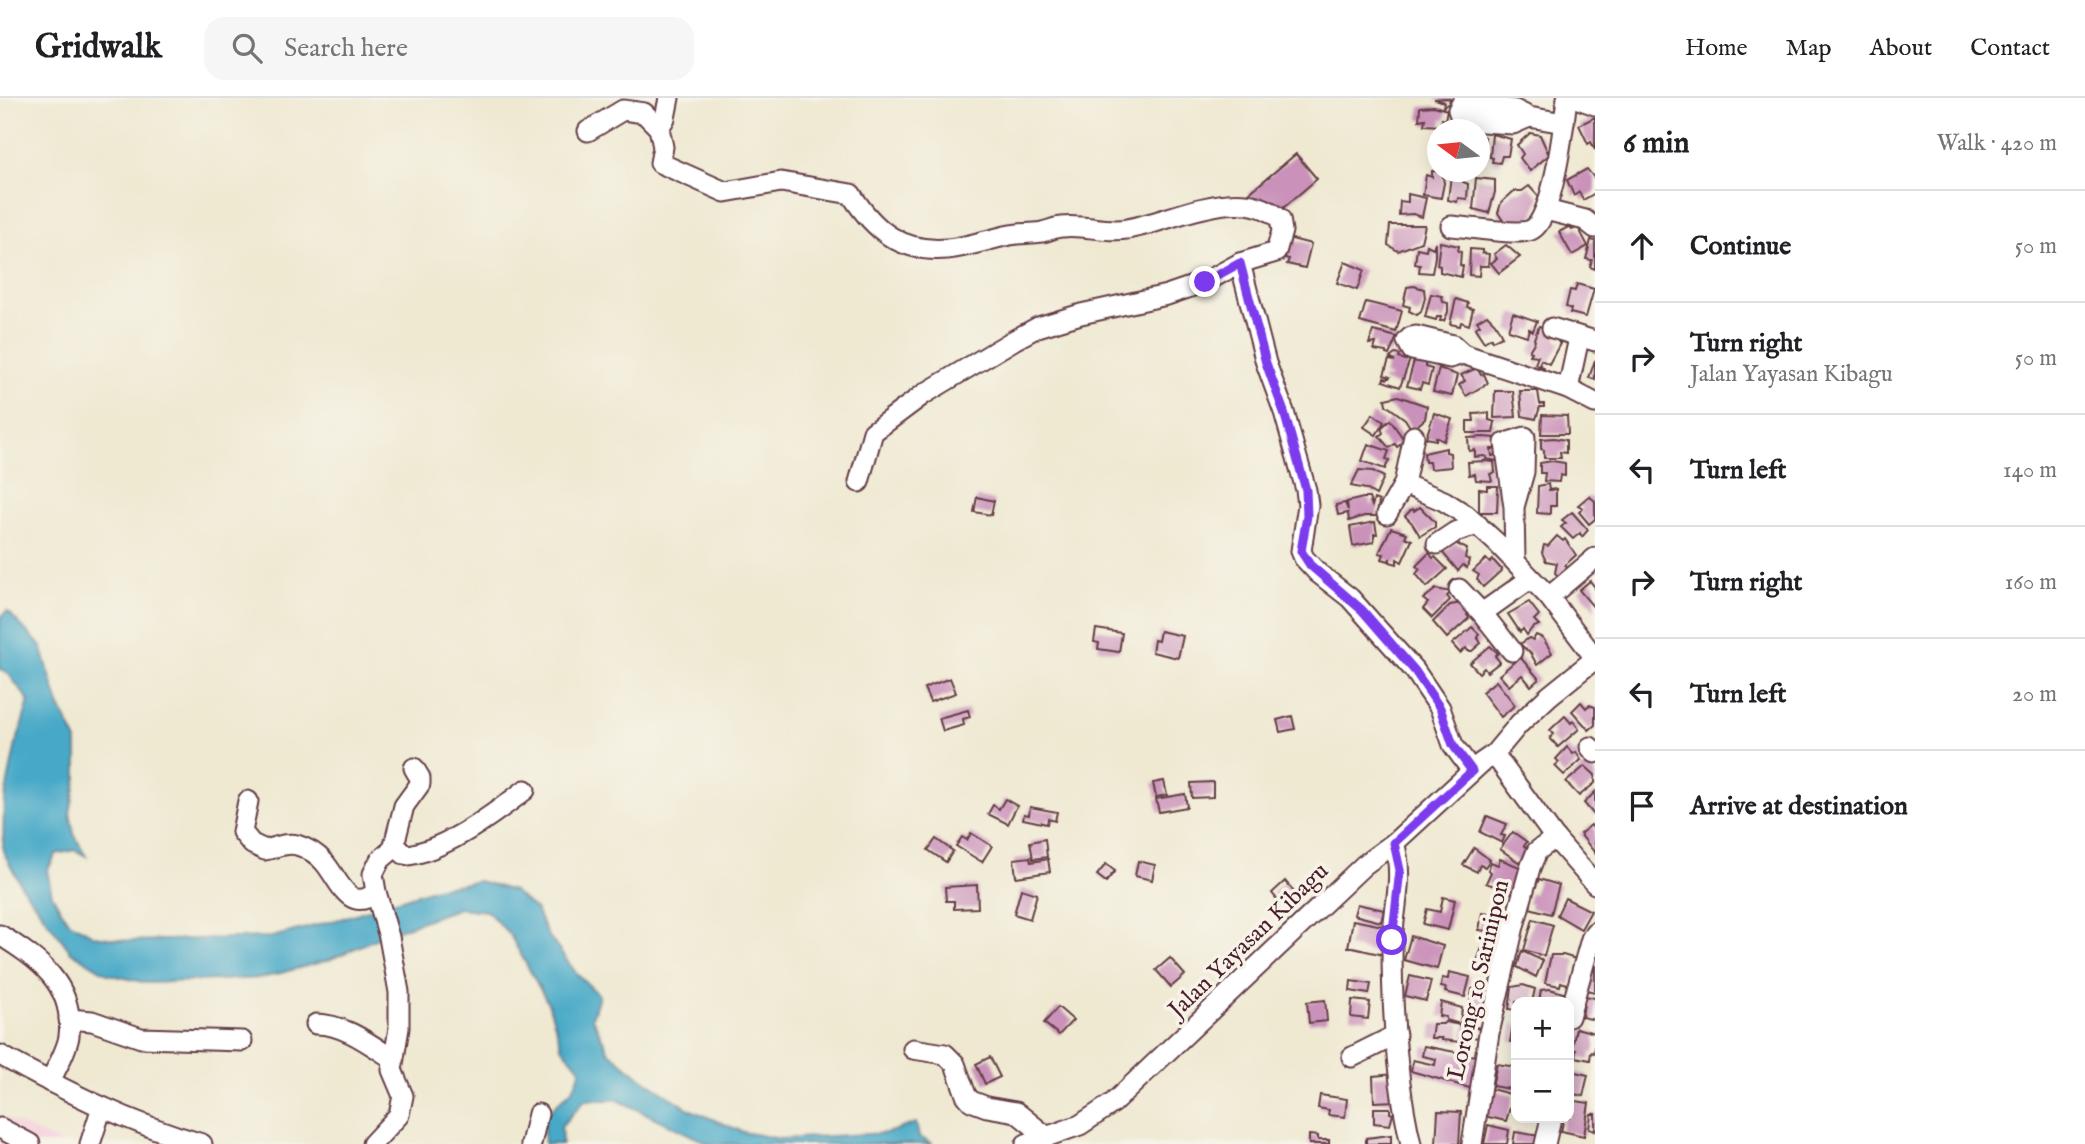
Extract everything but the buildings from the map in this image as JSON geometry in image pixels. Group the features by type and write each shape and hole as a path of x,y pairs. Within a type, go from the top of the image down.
{"street":[{"path":"659,128 665,118 669,98"},
{"path":"1451,226 1515,233 1529,231 1539,225 1546,210 1567,98"},
{"path":"1576,98 1595,105"},
{"path":"588,131 623,110 644,113 659,128 663,148 660,163 685,176 725,192 781,182 851,194 866,218 885,235 931,250 1062,227 1125,230 1178,214 1240,202 1263,206 1280,219 1280,244 1276,252 1268,256 1240,263 1205,282 1167,295 1081,314 1038,327 925,394 873,432 859,482"},
{"path":"1530,117 1564,123"},
{"path":"1546,210 1591,222"},
{"path":"1240,263 1266,363 1284,412 1306,490 1307,516 1301,551 1310,565 1362,610 1415,671 1440,708 1453,745 1472,771"},
{"path":"1552,328 1587,340 1568,389"},
{"path":"1463,354 1568,389 1595,403"},
{"path":"1387,514 1404,484 1413,436"},
{"path":"1404,484 1444,501 1478,525 1549,597 1595,658"},
{"path":"1514,507 1515,560"},
{"path":"1437,544 1454,532 1478,525"},
{"path":"1549,597 1595,558"},
{"path":"1482,613 1530,579"},
{"path":"1459,589 1512,651"},
{"name":"Jalan Yayasan Kibagu","path":"1026,1144 1080,1125 1113,1103 1364,865 1394,843 1494,754 1519,724 1595,658"},
{"path":"1494,754 1555,838 1595,884"},
{"path":"372,1144 396,1119 403,1091 392,1070 401,1010 389,937 377,897 374,868 395,845 404,807 420,785 420,778 414,768"},
{"path":"395,845 409,855 442,843 504,806 525,790"},
{"path":"248,801 243,832 252,844 265,850 289,844 296,845 314,853 323,861 344,891 352,897 360,900 377,897"},
{"name":"Lorong 10 Sarinipon","path":"1472,1144 1489,1033 1514,926 1537,851 1555,838"},
{"path":"1394,843 1400,870 1392,940 1392,988 1403,1110 1411,1144"},
{"path":"1574,999 1595,932"},
{"path":"0,935 40,961 54,977 64,996 69,1019 69,1039 50,1082"},
{"path":"69,1019 92,1021 141,1038 242,1041"},
{"path":"316,1024 334,1027 361,1038 393,1059"},
{"path":"1352,1056 1396,1034"},
{"path":"913,1049 945,1055 955,1064 966,1095 971,1101 1016,1112 1047,1137"},
{"path":"0,1055 102,1107 143,1125 202,1144"},
{"path":"90,1144 102,1107"},
{"path":"531,1144 538,1114"},
{"path":"1545,1144 1550,1123"},
{"path":"0,1128 30,1144"}],"shaded area":[{"path":"0,1115 2,1116 63,1144 0,1144"}],"water":[{"path":"7,611 41,646 59,705 77,741 77,777 70,813 74,834 86,856 75,850 56,854 47,871 52,895 68,921 95,936 129,941 272,937 340,919 436,888 479,881 513,891 536,910 547,934 577,974 599,995 592,1018 609,1052 641,1078 691,1110 743,1132 780,1139 887,1133 916,1123 919,1137 933,1144 709,1144 618,1100 585,1100 561,1126 562,1144 545,1144 545,1118 573,1089 581,1070 562,1047 548,1003 510,935 487,911 459,908 384,935 329,960 262,978 147,983 108,974 71,952 22,887 3,851 4,802 15,748 29,701 7,672 0,669 0,618"}],"route":[{"path":"1205,282 1240,263 1266,363 1284,412 1306,490 1307,516 1301,542 1304,558 1362,610 1415,671 1432,693 1453,745 1472,771 1394,843 1400,870 1392,940"}]}
